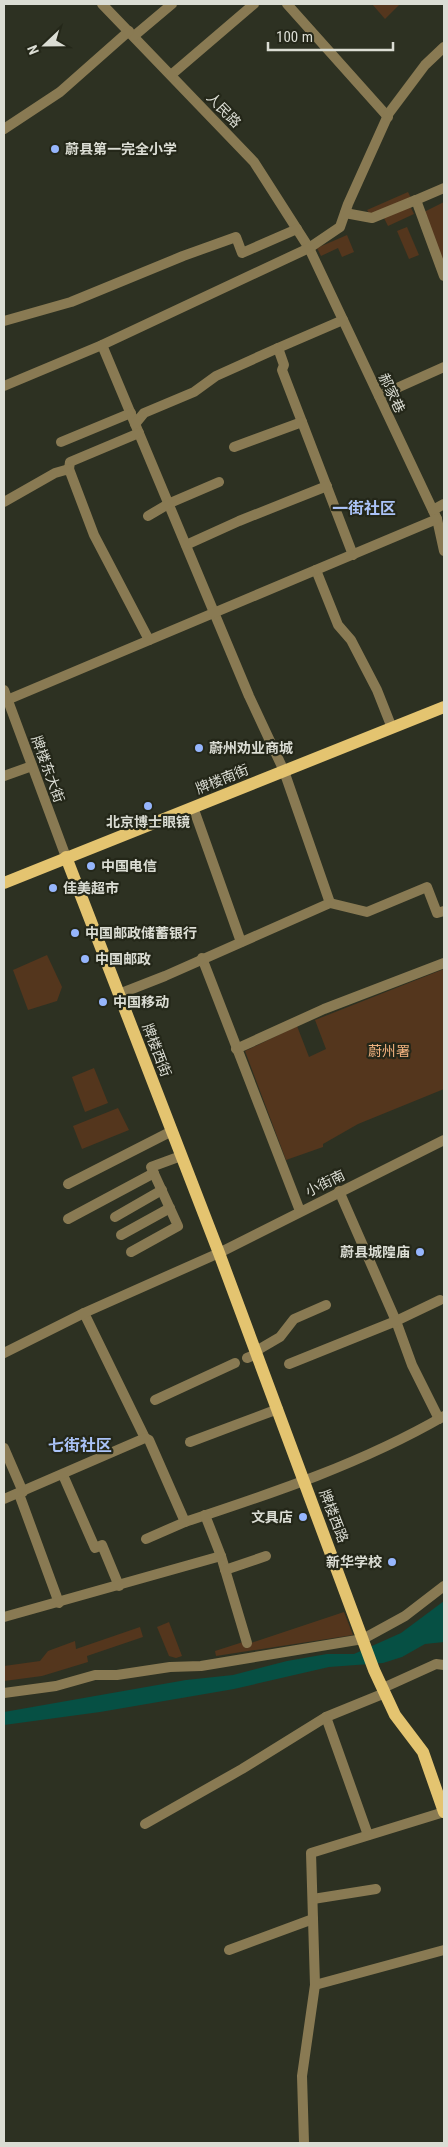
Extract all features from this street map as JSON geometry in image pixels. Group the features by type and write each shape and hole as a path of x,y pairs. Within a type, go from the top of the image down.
{"main road":[{"name":"牌楼南街","path":"4,883 444,707"},
{"name":"牌楼西街","path":"66,857 219,1253"},
{"name":"牌楼西路","path":"219,1253 253,1354 278,1409 374,1670 395,1714 423,1752 444,1812"}],"street":[{"name":"人民路","path":"102,4 254,162 309,248"},
{"path":"4,129 60,92 131,34 172,4"},
{"path":"171,75 254,4"},
{"path":"287,4 388,117"},
{"path":"4,386 102,344 309,248 340,227 388,117 426,65 444,47"},
{"path":"345,213 372,218 444,188"},
{"path":"416,200 444,276"},
{"path":"4,321 71,302 183,256 236,237 242,253 297,229"},
{"name":"郝家巷","path":"309,248 435,515 444,551"},
{"path":"149,640 94,535 69,469 70,462 137,429 144,413 194,392 216,376 343,320"},
{"path":"102,344 249,696 284,771 330,903"},
{"path":"278,348 284,365 282,370 353,555"},
{"path":"379,396 444,366"},
{"path":"61,442 130,413"},
{"path":"234,447 302,422"},
{"path":"4,502 55,473 69,469"},
{"path":"148,516 170,503 219,482"},
{"path":"186,546 239,521 327,486"},
{"path":"6,695 149,640 213,611 353,555 435,515 444,504"},
{"path":"316,570 338,625 351,640 376,690 392,728"},
{"name":"牌楼东大街","path":"6,695 66,857"},
{"path":"4,776 32,766"},
{"path":"193,807 241,942"},
{"path":"119,994 165,976 330,903 367,912 427,887 437,913 444,911"},
{"path":"202,958 300,1211"},
{"path":"236,1049 324,1008 444,963"},
{"path":"68,1184 172,1131"},
{"name":"小街南","path":"4,1353 84,1313 219,1253 444,1140"},
{"path":"131,1252 178,1226 151,1167 181,1156"},
{"path":"68,1219 154,1173"},
{"path":"115,1217 162,1190"},
{"path":"146,1539 185,1522 304,1482 442,1417 412,1365 396,1320 340,1191"},
{"path":"121,1235 170,1208"},
{"path":"289,1364 440,1300"},
{"path":"253,1354 280,1337 294,1319 326,1305"},
{"path":"84,1313 145,1438 149,1440 185,1522"},
{"path":"155,1400 235,1363"},
{"path":"190,1442 278,1409"},
{"path":"4,1499 145,1438"},
{"path":"4,1448 60,1603"},
{"path":"63,1475 95,1548 102,1545 119,1586"},
{"path":"205,1516 221,1556 248,1643"},
{"path":"4,1617 60,1603 221,1556"},
{"path":"225,1570 266,1556"},
{"path":"4,1693 56,1686 94,1675 117,1675 170,1667 201,1666 364,1640 405,1616 444,1586"},
{"path":"144,1824 242,1769 326,1717 436,1664 444,1665"},
{"path":"326,1717 368,1835"},
{"path":"304,2143 302,2076 315,1985 311,1852 444,1812"},
{"path":"313,1899 376,1889"},
{"path":"229,1950 313,1919"},
{"path":"315,1985 444,1950"}],"green space":[{"path":"372,4 400,4 385,19"},
{"path":"408,192 411,198 371,216 367,210"},
{"path":"444,202 444,268 424,212"},
{"path":"410,206 414,214 388,226 384,218"},
{"path":"407,227 419,255 409,259 397,231"},
{"path":"347,235 354,252 342,257 338,248 321,256 317,248"},
{"path":"47,955 62,987 57,1001 28,1010 13,970"},
{"name":"蔚州署","path":"444,969 444,1089 358,1124 323,1144 323,1147 286,1160 245,1051 297,1026 309,1057 326,1049 315,1020"},
{"path":"94,1068 108,1103 85,1112 72,1077"},
{"path":"118,1108 129,1130 82,1149 73,1126"},
{"path":"344,1612 353,1635 216,1656 215,1651 243,1642 245,1645"},
{"path":"169,1622 182,1656 176,1658 169,1656 157,1627"},
{"path":"140,1627 143,1637 87,1656 88,1662 42,1676 4,1681 4,1666 40,1661 48,1651 75,1641 76,1649"}],"water":[{"path":"444,1601 444,1642 425,1644 402,1657 383,1663 329,1667 234,1689 100,1712 4,1725 4,1712 186,1680 233,1675 287,1661 327,1654 354,1654 401,1633"}],"place":[{"name":"蔚县第一完全小学","path":"55,149"},
{"name":"蔚州劝业商城","path":"199,748"},
{"name":"北京博士眼镜","path":"148,806"},
{"name":"中国电信","path":"91,866"},
{"name":"佳美超市","path":"53,888"},
{"name":"中国邮政储蓄银行","path":"75,933"},
{"name":"中国邮政","path":"85,959"},
{"name":"中国移动","path":"103,1002"},
{"name":"蔚县城隍庙","path":"420,1252"},
{"name":"文具店","path":"303,1517"},
{"name":"新华学校","path":"392,1562"}],"district":[{"name":"一街社区","path":"364,508"},
{"name":"七街社区","path":"80,1445"}]}
